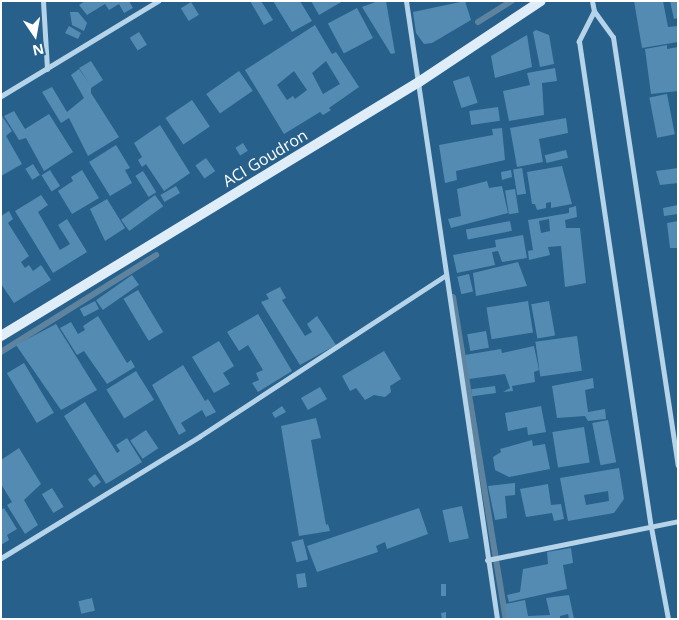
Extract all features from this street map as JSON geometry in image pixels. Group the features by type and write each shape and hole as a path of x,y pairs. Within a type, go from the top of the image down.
{"street":[{"path":"44,1 47,69"},
{"path":"1,96 158,1"},
{"path":"406,1 497,619"},
{"name":"ACI Goudron","path":"1,336 419,82 542,1"},
{"path":"592,1 594,11 613,37 678,465"},
{"path":"594,11 579,41 650,527 668,619"},
{"path":"1,558 200,436 446,275"},
{"path":"487,560 678,521"}],"building":[{"path":"85,1 129,1 133,8 124,13 119,4 109,10 105,4 87,15 79,5"},
{"path":"250,1 261,1 273,20 264,25"},
{"path":"273,1 300,1 312,21 292,32"},
{"path":"311,1 343,1 319,15"},
{"path":"378,1 386,1 395,53 391,54 362,7"},
{"path":"465,1 471,20 432,43 424,44 416,33 413,12"},
{"path":"634,1 663,1 668,27 678,26 678,42 642,48"},
{"path":"670,1 678,1 678,18 674,19"},
{"path":"191,2 199,15 189,21 181,8"},
{"path":"357,8 373,38 344,54 328,23"},
{"path":"70,12 78,12 87,23 84,31 72,25"},
{"path":"315,25 332,54 336,52 359,87 329,108 331,110 323,115 320,112 284,134 245,70","holes":["326,61 340,84 323,94 312,73","294,71 307,90 295,99 293,96 287,100 277,85"]},
{"path":"69,26 81,33 78,39 65,33"},
{"path":"536,30 549,35 554,64 540,67 533,32"},
{"path":"139,32 147,45 138,51 130,38"},
{"path":"527,35 532,67 495,78 491,56"},
{"path":"667,45 667,49 678,47 678,91 651,94 645,49"},
{"path":"91,61 103,80 91,88 91,93 119,137 88,156 69,118 61,123 42,92 52,87 67,112 84,98 71,75 79,69 89,83 79,68"},
{"path":"555,68 557,81 542,83 544,115 509,121 503,91 530,85 527,73"},
{"path":"239,71 253,91 220,114 206,94"},
{"path":"469,76 478,103 461,108 453,81"},
{"path":"667,94 675,134 657,138 649,97"},
{"path":"192,100 210,127 183,144 165,118"},
{"path":"498,107 500,121 471,125 469,111"},
{"path":"14,111 25,129 49,114 73,152 44,171 26,138 19,140 4,116"},
{"path":"2,116 12,131 6,136 22,164 1,176"},
{"path":"566,118 568,133 539,139 543,162 517,167 510,128"},
{"path":"160,125 190,173 164,191 146,164 142,167 138,160 142,157 134,143"},
{"path":"502,128 505,160 456,171 457,180 445,183 439,145 493,135 492,129"},
{"path":"243,143 248,151 240,155 235,148"},
{"path":"116,145 130,168 125,170 132,183 110,196 89,162"},
{"path":"566,150 568,158 547,163 545,155"},
{"path":"206,158 215,171 205,179 195,165"},
{"path":"33,164 40,175 32,180 25,169"},
{"path":"562,166 572,204 551,208 551,202 546,203 546,208 537,210 535,204 532,204 527,172"},
{"path":"522,168 526,194 517,195 513,169"},
{"path":"678,168 678,183 660,185 656,171"},
{"path":"50,170 60,186 52,191 42,175"},
{"path":"82,170 99,198 72,214 58,191 73,181 71,177"},
{"path":"511,170 512,177 502,180 501,172"},
{"path":"143,171 156,192 149,197 135,176"},
{"path":"487,181 489,188 502,186 508,213 451,228 448,219 461,216 457,189"},
{"path":"176,186 180,193 164,202 160,195"},
{"path":"515,189 519,213 509,214 505,191"},
{"path":"41,195 48,205 38,212 60,250 70,244 58,225 67,219 87,252 53,273 15,211"},
{"path":"155,195 163,206 129,231 121,220"},
{"path":"107,199 125,228 105,241 90,209"},
{"path":"678,205 678,214 664,216 663,208"},
{"path":"576,206 577,217 565,220 566,228 580,228 586,283 565,287 561,246 548,247 550,255 529,260 528,251 533,250 528,220 569,213 569,208","holes":["549,219 550,231 541,233 539,221"]},
{"path":"9,211 13,219 8,223 29,256 21,262 25,268 29,265 33,271 41,265 51,280 14,303 1,284 1,216"},
{"path":"510,221 512,231 468,239 466,230"},
{"path":"678,221 678,248 670,248 667,223"},
{"path":"523,235 527,258 502,262 498,251 492,252 495,265 457,273 453,255 496,247 495,240"},
{"path":"518,262 527,286 476,296 473,273"},
{"path":"469,274 473,292 461,294 457,277"},
{"path":"132,275 139,285 103,310 96,300"},
{"path":"280,287 286,298 282,300 305,336 312,332 307,324 317,316 336,345 300,365 261,302 269,299 266,294"},
{"path":"138,290 163,332 149,341 123,299"},
{"path":"95,301 99,309 84,317 80,309"},
{"path":"528,301 533,333 492,339 487,308"},
{"path":"549,301 555,335 537,339 531,304"},
{"path":"258,314 292,371 258,392 252,383 259,380 256,373 263,370 248,345 239,351 227,332"},
{"path":"98,316 127,363 131,360 135,367 107,384 84,351 77,355 60,328 71,322 78,334 85,330 83,326"},
{"path":"56,324 97,390 61,410 16,345"},
{"path":"486,331 489,348 470,351 467,334"},
{"path":"577,336 582,371 540,377 535,342"},
{"path":"219,341 234,366 223,373 230,384 214,393 192,357"},
{"path":"534,346 539,370 534,372 535,382 512,386 513,391 503,392 510,388 505,374 469,379 465,355 501,349 502,353"},
{"path":"384,351 401,379 390,386 391,392 385,397 374,395 365,400 356,388 350,391 342,376"},
{"path":"24,363 54,413 37,423 7,373"},
{"path":"183,365 205,401 208,399 216,412 206,417 202,410 181,423 186,431 179,435 152,385"},
{"path":"136,371 154,400 124,418 106,390"},
{"path":"593,378 594,388 585,390 588,412 605,409 606,419 588,421 585,416 557,418 552,386"},
{"path":"495,386 496,393 472,396 471,389"},
{"path":"320,387 327,399 308,410 301,398"},
{"path":"85,402 117,453 120,451 116,445 127,438 142,462 106,484 64,416"},
{"path":"282,406 286,412 275,418 272,413"},
{"path":"541,406 546,432 528,435 527,427 508,431 505,413"},
{"path":"316,418 321,438 311,440 326,525 328,524 330,531 299,536 281,426"},
{"path":"608,420 616,462 600,465 592,423"},
{"path":"584,427 590,463 558,468 552,432"},
{"path":"146,430 158,448 143,459 130,441"},
{"path":"532,440 533,446 545,444 550,469 509,477 495,470 493,457 501,452 500,449"},
{"path":"19,448 41,484 24,500 38,525 25,534 7,505 12,502 1,484 1,460"},
{"path":"619,468 624,499 614,513 568,521 560,478","holes":["608,491 609,501 586,505 584,495"]},
{"path":"95,474 101,482 94,487 88,479"},
{"path":"515,483 515,495 505,496 507,518 495,520 488,486"},
{"path":"548,484 551,505 561,504 564,519 554,521 552,513 526,517 520,489"},
{"path":"52,488 64,507 53,513 42,494"},
{"path":"462,506 469,538 449,542 442,510"},
{"path":"4,508 17,529 7,535 9,540 1,545 1,510"},
{"path":"419,508 428,534 387,549 385,542 376,546 378,552 317,572 307,546"},
{"path":"303,539 308,559 296,562 291,542"},
{"path":"571,548 573,563 563,565 567,589 509,602 507,595 520,592 523,569 548,564 547,552"},
{"path":"305,573 307,587 298,588 296,574"},
{"path":"441,584 446,584 446,596 441,596"},
{"path":"569,595 574,619 569,619 568,614 560,616 560,619 507,619 505,604 525,600 528,616 550,615 546,598"},
{"path":"92,598 95,611 81,614 78,601"},
{"path":"446,612 446,619 442,619 441,613"}],"waterway":[{"path":"478,22 512,1"},
{"path":"1,352 156,255"},
{"path":"453,297 506,619"}]}
